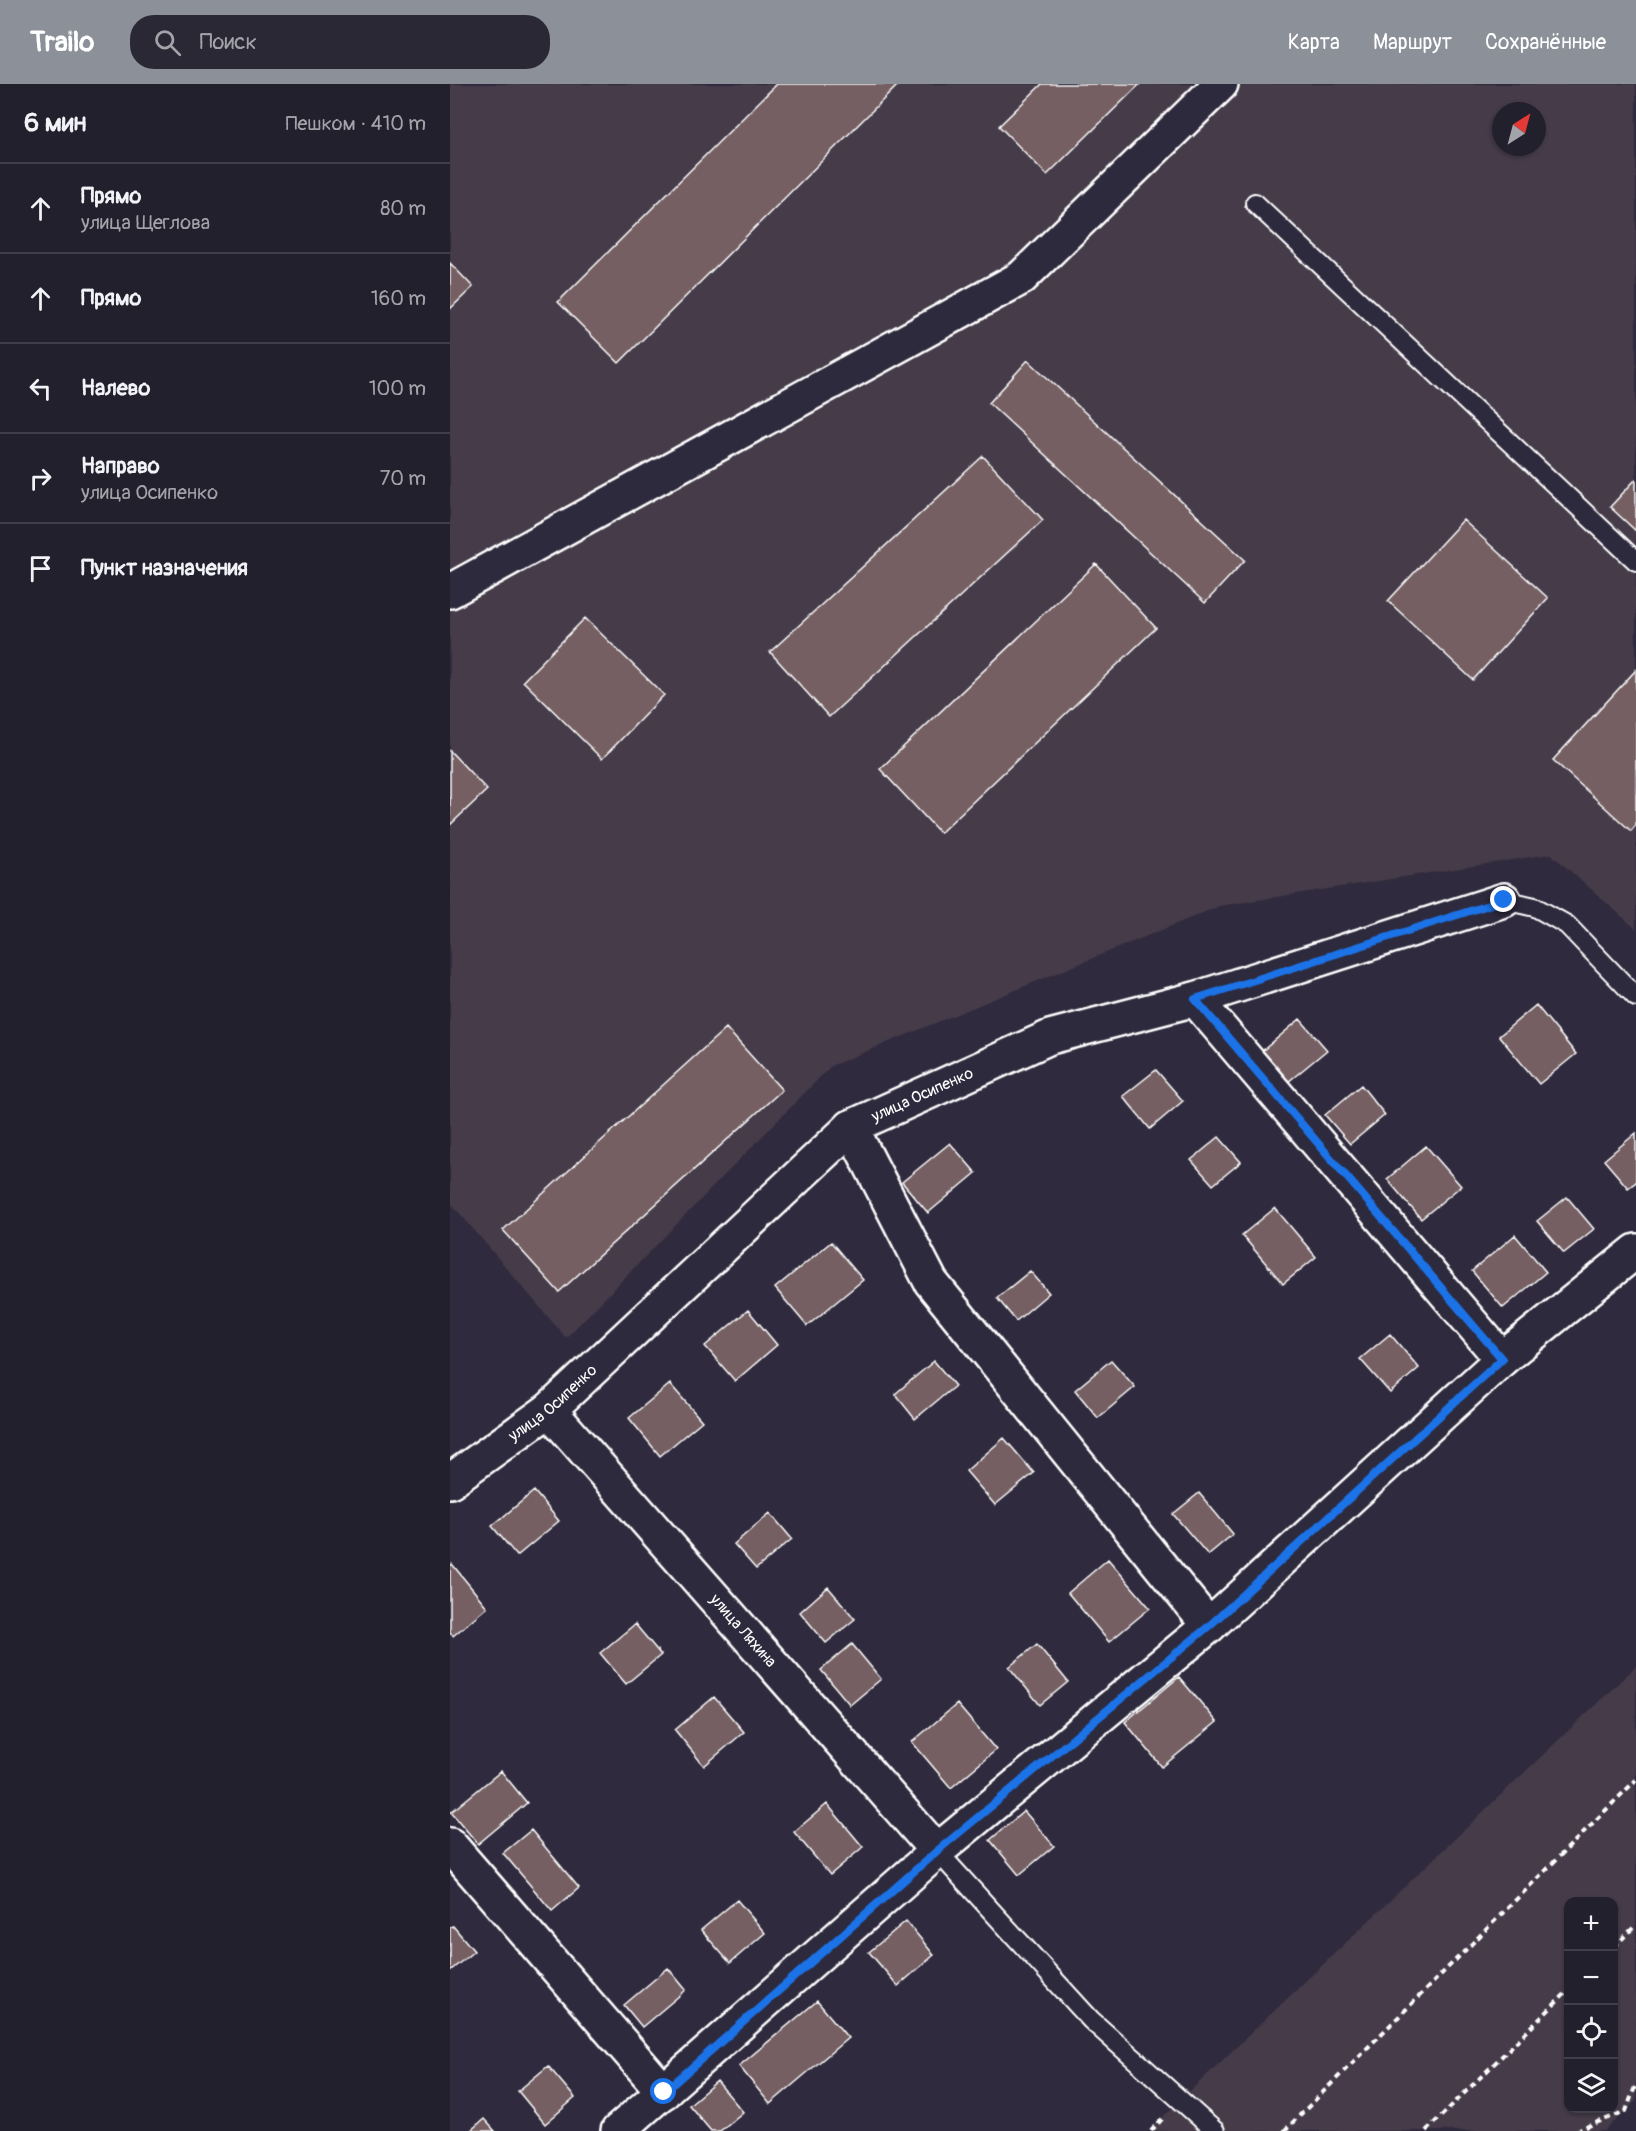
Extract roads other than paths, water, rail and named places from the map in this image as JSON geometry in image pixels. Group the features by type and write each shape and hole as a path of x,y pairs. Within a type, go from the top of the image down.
{"street":[{"path":"450,591 1021,279 1221,84"},
{"name":"улица Осипенко","path":"450,1481 549,1410 851,1127 1050,1037 1195,999 1504,900"},
{"path":"1195,999 1502,1359"},
{"path":"851,1127 931,1282 1209,1626"},
{"path":"618,2131 937,1851 1209,1626 1502,1359 1636,1251"},
{"name":"улица Ляхина","path":"549,1410 937,1851"},
{"path":"450,1845 664,2092"}],"lane":[{"path":"1255,203 1636,561"},
{"path":"1504,900 1535,907 1567,925 1636,997"},
{"path":"937,1851 1091,2020 1215,2131"}]}
